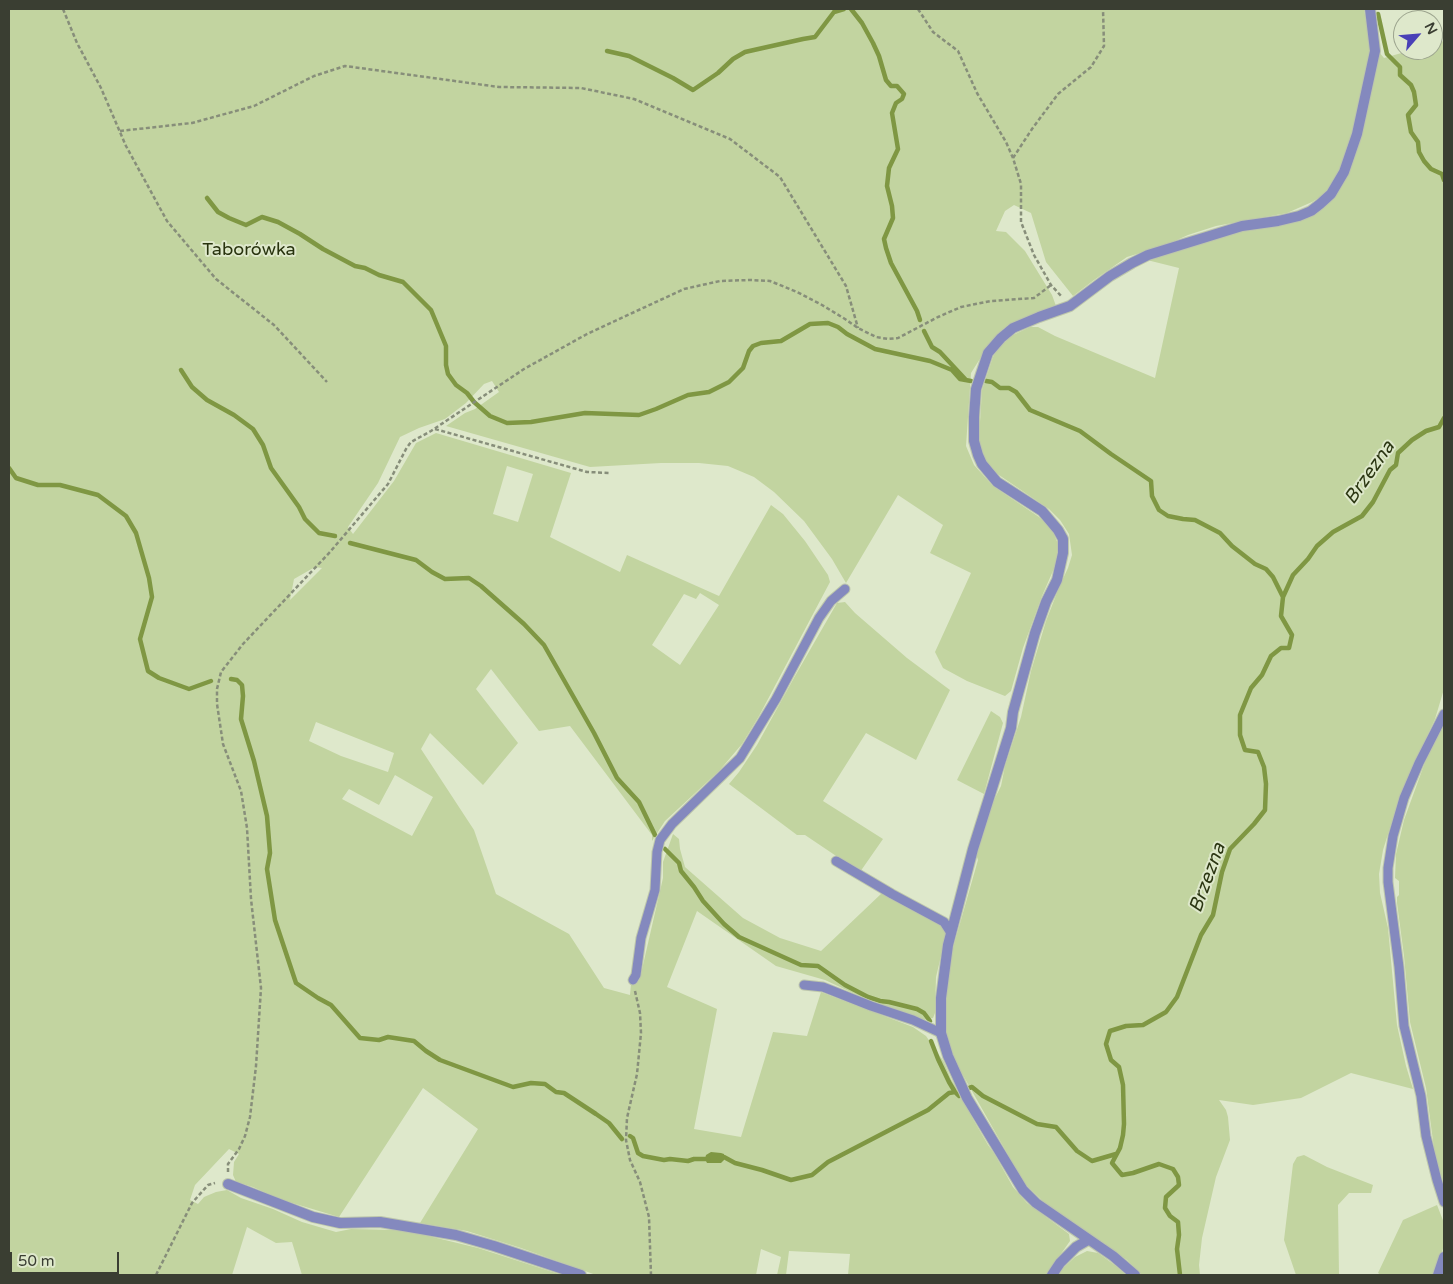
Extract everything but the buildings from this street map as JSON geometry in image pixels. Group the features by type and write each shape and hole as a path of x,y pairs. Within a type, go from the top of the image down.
{"street":[{"path":"1136,1275 1113,1256 1036,1203 1023,1190 967,1098 948,1056 941,1032 941,998 948,944 973,849 1011,728 1013,712 1035,633 1046,602 1057,580 1064,553 1063,539 1042,511 997,482 982,464 974,441 976,389 988,353 1001,338 1014,328 1070,306 1110,276 1132,263 1148,255 1242,226 1300,216 1311,211 1331,194 1344,172 1357,134 1375,51 1370,9"},
{"path":"228,1184 313,1217 340,1223 380,1222 456,1235 581,1275"},
{"path":"1052,1275 1060,1262 1076,1247 1088,1240"},
{"path":"1438,1275 1444,1257"}],"lane":[{"path":"633,980 636,975 641,938 655,890 657,852 660,840 672,824 740,758 776,699 818,618 831,601 845,589"},
{"path":"1444,714 1404,798 1393,836 1388,868 1388,882 1399,967 1404,1026 1421,1096 1426,1136 1436,1180 1444,1202"},
{"path":"836,861 944,922 951,933"},
{"path":"804,985 823,988 941,1032"}],"path":[{"path":"63,9 77,43 101,88 126,146 167,221 216,279 274,325 327,382"},
{"path":"918,9 933,32 958,51 977,93 1006,142 1021,184 1021,222 1034,255 1051,285 1070,306"},
{"path":"1013,158 1058,94 1091,67 1096,60 1104,46 1103,9"},
{"path":"120,132 192,123 254,106 314,76 345,66 499,87 581,88 634,98 730,139 780,177 846,286 858,328"},
{"path":"156,1275 192,1203 208,1185 221,1182 228,1184 228,1164 239,1149 250,1118 256,1066 261,988 251,899 247,828 241,791 224,744 216,689 222,672 243,644 330,552 388,484 411,442 435,429 499,384 524,369 587,334 684,288 720,281 770,281 822,305 876,337 888,339 898,338 938,316 962,307 992,301 1034,298 1051,285"},
{"path":"435,429 587,472 610,473"},
{"path":"633,980 640,1013 641,1033 637,1074 628,1118 626,1140 630,1160 640,1182 649,1217 651,1275"}],"green space":[{"name":"Taborówka","path":"9,9 1364,9 1369,40 1384,58 1393,55 1393,60 1443,60 1444,41 1444,689 1435,719 1409,775 1395,812 1383,850 1379,874 1380,893 1388,928 1397,1025 1413,1089 1351,1073 1301,1098 1253,1105 1219,1100 1226,1110 1228,1117 1230,1140 1216,1177 1202,1238 1199,1265 1200,1275 1142,1275 1127,1260 1048,1206 1024,1183 951,1054 946,1033 945,1011 949,962 978,860 976,854 994,800 1001,786 1046,621 1072,555 1069,534 1060,520 1049,509 996,473 987,463 981,452 979,438 982,390 993,357 997,350 1011,336 1030,327 1038,327 1155,378 1179,268 1147,260 1237,231 1300,220 1315,214 1326,205 1322,196 1287,213 1216,226 1188,235 1166,245 1127,257 1073,296 1046,262 1031,213 1014,205 1005,211 996,231 1006,232 1025,251 1052,295 1056,306 1011,323 988,346 971,373 966,446 974,465 993,486 1051,527 1058,544 1056,564 1023,648 1011,691 1005,696 967,681 943,668 935,652 971,573 930,553 943,525 898,495 846,583 832,559 804,521 774,492 754,477 728,466 699,463 661,463 590,467 446,426 499,392 492,381 484,384 466,403 445,419 400,437 378,483 348,527 353,534 394,481 416,443 436,433 571,473 550,537 620,572 627,555 719,596 771,505 783,514 805,541 828,575 830,582 759,716 742,744 719,771 665,821 652,841 652,835 570,726 539,731 491,669 476,689 518,743 483,785 430,733 421,749 474,830 496,894 569,934 604,988 630,995 631,984 640,978 663,878 663,862 673,834 679,839 685,867 743,918 780,938 821,951 882,893 943,926 946,935 936,977 935,1013 933,1018 923,1020 870,1001 825,980 776,966 697,911 667,987 717,1009 694,1129 741,1137 773,1032 807,1036 821,992 913,1027 926,1036 944,1062 973,1119 1013,1187 1027,1203 1069,1234 1070,1241 1046,1275 848,1275 850,1254 789,1251 786,1275 777,1275 781,1257 761,1249 756,1275 596,1275 467,1231 420,1223 478,1129 423,1088 339,1217 279,1199 253,1187 236,1182 233,1175 234,1162 239,1154 229,1149 195,1185 190,1200 198,1204 204,1197 227,1190 241,1198 302,1222 336,1232 351,1229 412,1232 478,1248 562,1275 302,1275 292,1242 276,1243 247,1227 232,1275 9,1275","holes":["507,466 533,474 518,522 493,514","315,567 322,568 290,600 294,579","700,593 719,605 680,665 652,645 684,594 696,599","316,722 394,753 388,772 341,756 309,741","395,775 433,797 412,836 342,799 349,789 379,805"]},
{"path":"845,602 907,658 950,690 916,760 866,733 823,801 883,839 860,872 805,835 797,835 729,784 757,745 837,603"},
{"path":"991,711 1000,717 1003,723 984,794 957,780"},
{"path":"1444,720 1444,1185 1435,1156 1426,1088 1410,1022 1397,903 1399,881 1395,878 1396,854 1404,820 1424,765"},
{"path":"1304,1155 1327,1167 1373,1185 1371,1193 1349,1193 1338,1205 1339,1275 1296,1275 1284,1240 1293,1164 1297,1157"},
{"path":"1437,1205 1444,1223 1444,1246 1434,1275 1381,1275 1378,1273 1403,1220"},
{"path":"1087,1251 1098,1253 1126,1275 1059,1275 1061,1270 1075,1257"}],"shaded area":[{"path":"711,1152 724,1154 724,1160 721,1163 707,1163 706,1155"}],"waterway":[{"path":"607,51 629,56 693,90 745,52 815,37 834,12 844,9"},
{"path":"851,9 862,23 873,43 886,80 891,86 897,86 904,94 902,99 896,103 892,113 898,149 889,168 887,186 893,218 884,239 891,263 920,320"},
{"path":"1378,14 1387,54 1400,67 1400,75 1411,85 1414,92 1416,105 1408,115 1411,132 1418,142 1419,152 1424,161 1431,169 1442,174 1444,180"},
{"path":"207,198 218,212 229,218 246,225 262,217 278,222 355,266 403,282 431,310 446,346 448,374 456,385 490,416 507,423 531,422 585,413 639,415 688,395 709,392 729,382 743,368 749,351 753,346 761,343 781,341 810,324 828,323 875,349 930,361 952,370 960,379 971,381"},
{"path":"924,331 932,347 940,352 966,380"},
{"path":"181,370 192,387 207,400 234,415 253,429 263,445 271,468 299,507 305,519 319,533 335,536"},
{"path":"986,381 992,382 1000,388 1009,388 1016,392 1030,410 1080,431 1151,481 1152,496 1159,510 1168,516 1195,520 1220,533 1232,546 1255,564 1266,569 1273,577 1283,597"},
{"name":"Brzezna","path":"1180,1275 1177,1249 1178,1222 1170,1216 1165,1208 1166,1197 1179,1185 1178,1177 1173,1169 1159,1164 1122,1175 1112,1163 1120,1148 1124,1124 1123,1085 1119,1067 1111,1060 1106,1044 1110,1031 1126,1026 1143,1025 1166,1012 1177,997 1201,935 1213,915 1222,872 1230,849 1265,810 1266,784 1264,767 1258,752 1245,750 1240,735 1240,715 1251,688 1262,675 1271,656 1281,648 1289,648 1292,635 1281,616 1283,597 1293,575 1317,546 1333,532 1362,516 1373,502 1390,470 1396,465 1398,453 1412,440 1426,431 1439,427 1444,418"},
{"path":"9,468 16,478 38,485 60,485 98,495 126,516 136,533 149,578 152,597 140,639 148,671 159,678 189,689 211,681"},
{"path":"350,543 416,560 445,579 469,578 481,586 524,624 544,645 617,778 639,802 655,835"},
{"path":"231,679 237,680 242,685 241,719 254,761 267,816 270,853 267,869 275,920 296,983 331,1005 360,1038 379,1040 388,1037 414,1041 440,1060 513,1087 531,1083 545,1084 556,1092 564,1093 609,1123 622,1139"},
{"path":"665,849 679,863 681,871 703,901 739,937 801,965 818,966 845,985 868,997 917,1009 924,1013 930,1021"},
{"path":"931,1041 949,1082 959,1096"},
{"path":"969,1088 972,1087 983,1096 1037,1124 1056,1127 1077,1151 1092,1161 1116,1154"},
{"path":"719,1158 724,1157 735,1163 791,1180 812,1175 828,1162 928,1110 949,1093 955,1092"},
{"path":"630,1136 633,1138 638,1153 643,1156 664,1160 688,1161 708,1159"}]}
